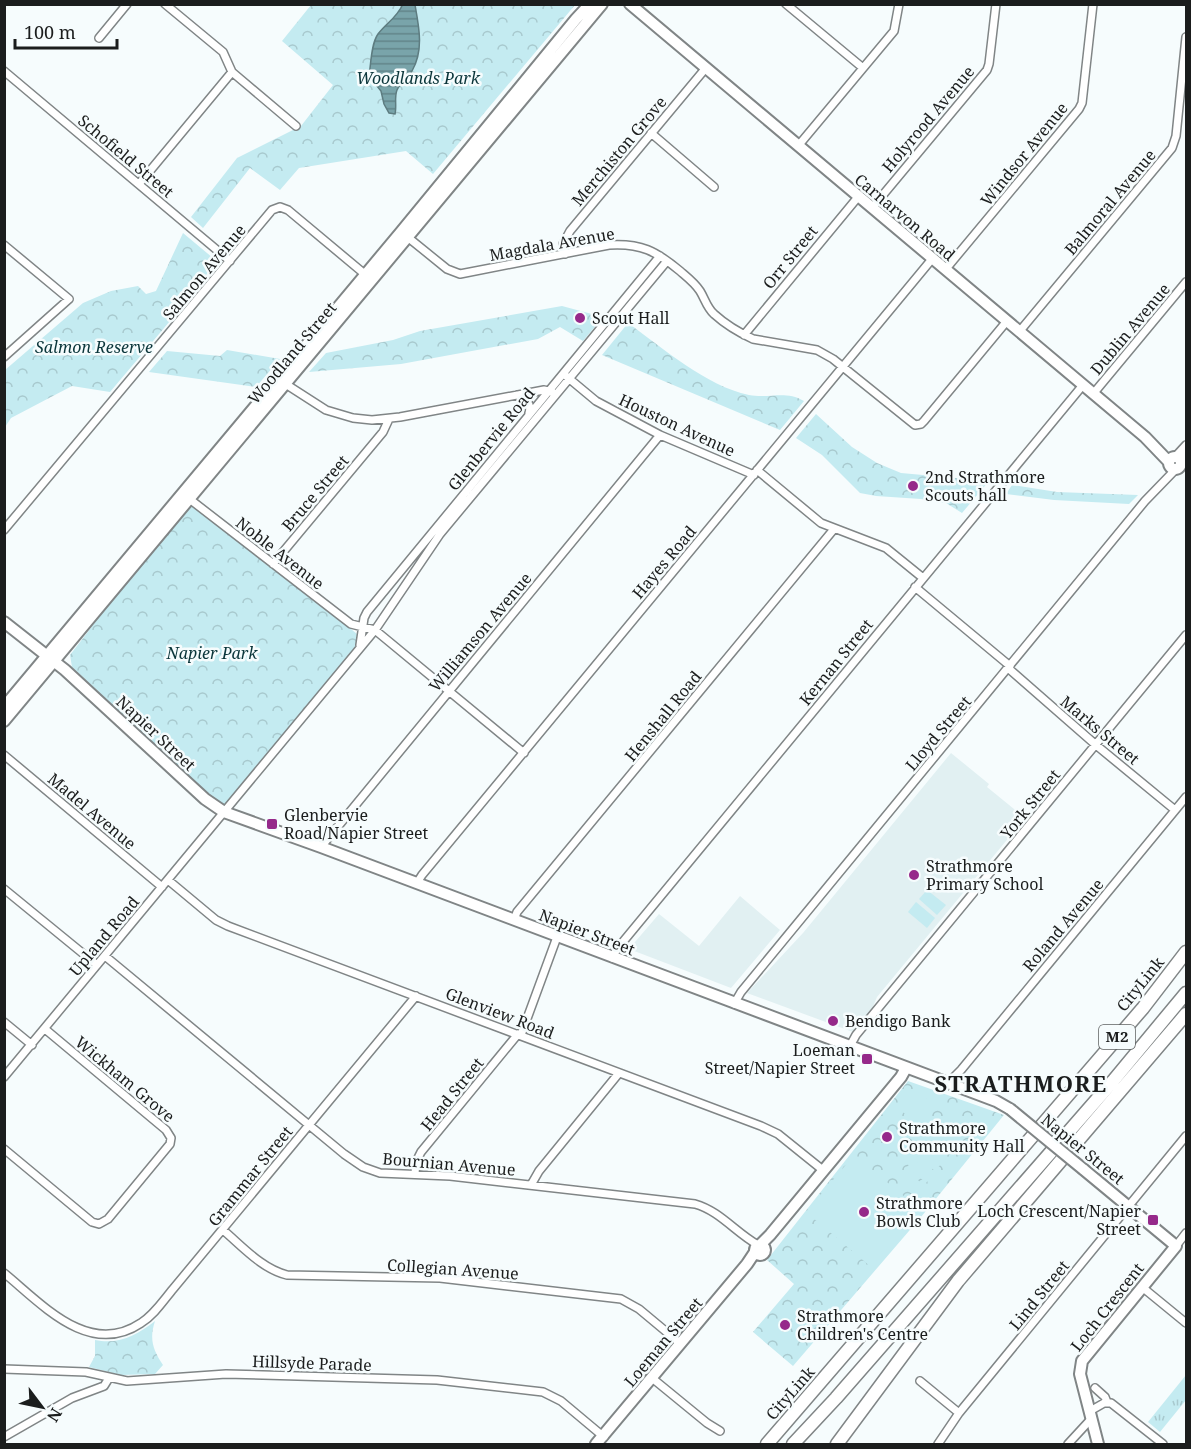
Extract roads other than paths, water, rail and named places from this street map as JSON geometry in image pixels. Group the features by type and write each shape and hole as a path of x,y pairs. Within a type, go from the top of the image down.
{"highway":[{"name":"CityLink","path":"766,1444 1143,1008 1186,952"},
{"name":"M2","path":"793,1444 836,1398 1105,1090 1186,993"},
{"path":"837,1444 958,1281 1186,1014"}],"street":[{"path":"99,38 127,4"},
{"path":"165,4 223,52 232,72 296,126"},
{"name":"Woodland Street","path":"4,721 51,659 544,66 590,4"},
{"name":"Woodland Street","path":"544,66 602,4"},
{"path":"786,4 863,68"},
{"path":"795,12 801,4"},
{"path":"798,146 894,30 899,4"},
{"name":"Holyrood Avenue","path":"872,208 987,70 996,4"},
{"name":"Windsor Avenue","path":"945,270 1079,109 1082,103 1093,4"},
{"name":"Carnarvon Road","path":"630,5 1178,465"},
{"name":"Balmoral Avenue","path":"1020,332 1172,148 1176,136 1186,37"},
{"name":"Merchiston Grove","path":"565,254 563,248 566,238 705,69"},
{"name":"Schofield Street","path":"4,71 230,261"},
{"path":"139,184 232,72"},
{"path":"651,133 714,187"},
{"name":"Orr Street","path":"744,335 858,196"},
{"name":"Salmon Avenue","path":"4,530 272,210 280,207 288,210 369,278"},
{"name":"Magdala Avenue","path":"404,235 447,269 460,274 624,244 640,246 660,256 695,284 714,314 744,335 753,339 818,350 843,367 911,424 918,425 924,421 1007,321"},
{"path":"4,245 69,299 4,357"},
{"name":"Glenbervie Road","path":"224,812 375,630 440,534 569,379 660,256"},
{"name":"Hayes Road","path":"417,883 932,259"},
{"name":"Glenbervie Road","path":"359,647 367,612 549,390 667,261"},
{"name":"Dublin Avenue","path":"1093,394 1186,282"},
{"name":"Houston Avenue","path":"563,374 601,404 660,435 756,472 821,523 886,548 923,578"},
{"path":"282,382 326,410 353,418 379,420 549,390 556,395"},
{"name":"Kernan Street","path":"612,958 617,949 1083,385"},
{"path":"516,395 524,398 530,405 530,412 526,417"},
{"name":"Bruce Street","path":"273,564 383,432 389,419"},
{"path":"377,439 379,420"},
{"name":"Williamson Avenue","path":"321,847 660,435"},
{"name":"Lloyd Street","path":"734,1004 741,992 1178,465 1186,446"},
{"name":"Noble Avenue","path":"186,497 351,624 363,628"},
{"name":"Henshall Road","path":"514,920 517,912 834,529"},
{"name":"Marks Street","path":"915,587 1096,745 1175,810"},
{"name":"Napier Street","path":"4,622 51,659 205,799 224,812 996,1101 1010,1109 1176,1246"},
{"path":"363,628 375,630 524,753"},
{"name":"York Street","path":"850,1046 856,1035 1186,635"},
{"name":"Woodland Street","path":"4,707 51,659"},
{"name":"Madel Avenue","path":"4,755 165,884"},
{"name":"Roland Avenue","path":"951,1085 1186,797"},
{"name":"Upland Road","path":"4,1077 224,812"},
{"name":"Glenview Road","path":"165,884 222,923 771,1130 824,1171"},
{"path":"4,889 97,966"},
{"name":"Head Street","path":"415,1174 416,1162 421,1152 519,1035 557,937"},
{"name":"Bournian Avenue","path":"105,956 363,1167 380,1173 531,1185 695,1204 713,1212 758,1249"},
{"name":"Grammar Street","path":"4,1273 63,1321 84,1332 120,1333 140,1324 155,1311 416,996"},
{"path":"4,1022 32,1045"},
{"name":"Wickham Grove","path":"4,1149 92,1222 99,1224 108,1220 170,1144 171,1138 166,1130 45,1029"},
{"name":"Loeman Street","path":"601,1441 902,1077 906,1068"},
{"path":"531,1185 538,1171 619,1073"},
{"name":"Lind Street","path":"938,1444 959,1413 1186,1136"},
{"name":"Collegian Avenue","path":"223,1230 264,1264 287,1275 440,1278 621,1299 639,1309 681,1344"},
{"name":"Loch Crescent","path":"1098,1444 1080,1374 1082,1361 1186,1233"},
{"path":"1142,1287 1186,1323"},
{"name":"Hillsyde Parade","path":"4,1369 86,1371 127,1381 214,1374 250,1374 432,1379 504,1387 548,1394 561,1401 601,1441"},
{"path":"4,1437 72,1398 104,1386 109,1378"},
{"path":"652,1378 720,1431"},
{"path":"920,1381 959,1413"},
{"path":"1095,1388 1107,1402 1116,1406 1163,1444"},
{"path":"1068,1444 1091,1415 1107,1402"}],"place":[{"name":"Scout Hall","path":"580,318"},
{"name":"2nd Strathmore Scouts hall","path":"913,486"},
{"name":"Glenbervie Road/Napier Street","path":"272,824"},
{"name":"Strathmore Primary School","path":"914,875"},
{"name":"Bendigo Bank","path":"833,1021"},
{"name":"Loeman Street/Napier Street","path":"867,1059"},
{"name":"Strathmore Community Hall","path":"887,1137"},
{"name":"Strathmore Bowls Club","path":"864,1212"},
{"name":"Loch Crescent/Napier Street","path":"1153,1220"},
{"name":"Strathmore Children's Centre","path":"785,1325"}],"district":[{"name":"STRATHMORE","path":"1021,1084"}],"park label":[{"name":"Woodlands Park","path":"418,78"},
{"name":"Salmon Reserve","path":"94,347"},
{"name":"Napier Park","path":"212,653"}]}
